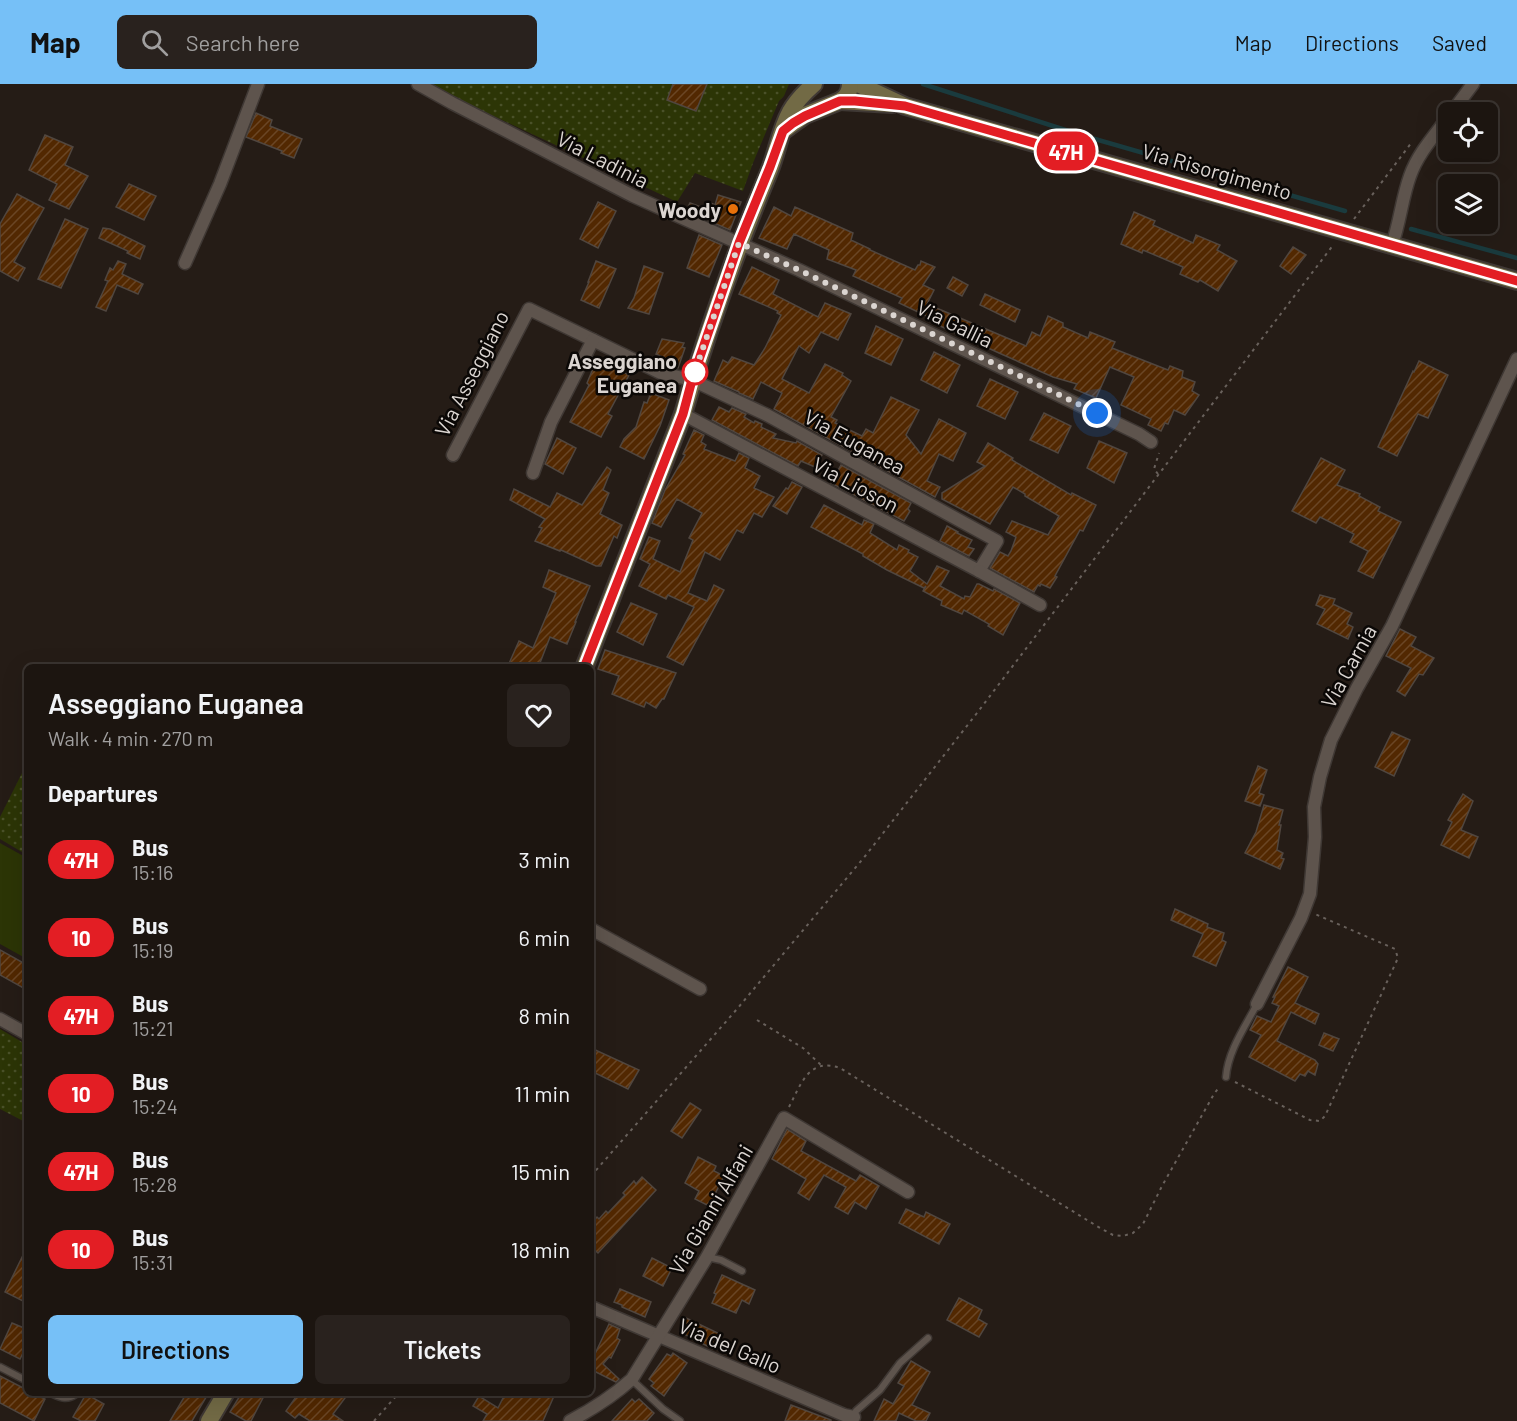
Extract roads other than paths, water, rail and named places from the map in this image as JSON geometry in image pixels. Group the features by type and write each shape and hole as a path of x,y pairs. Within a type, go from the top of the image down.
{"street":[{"path":"185,263 220,184 258,84"},
{"name":"Via Ladinia","path":"418,84 633,196 739,243"},
{"path":"815,84 820,98 828,102 837,102"},
{"path":"586,664 683,414 692,380 739,243 789,114 815,84"},
{"path":"783,131 805,116 846,98 850,84"},
{"name":"Via Risorgimento","path":"858,84 905,106 1517,281"},
{"path":"1459,102 1473,84"},
{"name":"Via Risorgimento","path":"837,102 855,101 905,106"},
{"path":"1392,245 1410,177 1423,150 1438,130"},
{"name":"Via Gallia","path":"739,243 1118,423 1151,442"},
{"name":"Via Asseggiano","path":"453,455 529,309 661,373 692,380"},
{"path":"533,473 551,422 593,340"},
{"name":"Via Carnia","path":"1257,1004 1301,918 1310,894 1315,837 1314,807 1331,740 1392,626 1517,359"},
{"name":"Via Euganea","path":"692,380 767,415 997,542 979,571"},
{"name":"Via Lioson","path":"683,414 1040,605"},
{"path":"594,931 700,989"},
{"path":"0,1019 24,1032"},
{"name":"Via Gianni Alfani","path":"570,1421 617,1393 632,1379 707,1257 784,1118 908,1192"},
{"name":"Via del Gallo","path":"594,1308 856,1419"},
{"path":"209,1421 224,1396"}],"lane":[{"path":"1226,1077 1227,1065 1233,1049 1257,1004"},
{"path":"707,1257 721,1260 742,1271"},
{"path":"856,1419 856,1410 880,1390 900,1363 928,1338"},
{"path":"0,1367 24,1379"},
{"path":"632,1379 663,1409 680,1421"}],"waterway":[{"path":"923,84 1081,135 1345,211"},
{"path":"1411,229 1517,258"}],"place":[{"name":"Woody","path":"733,209"},
{"name":"Asseggiano Euganea","path":"695,372"}]}
